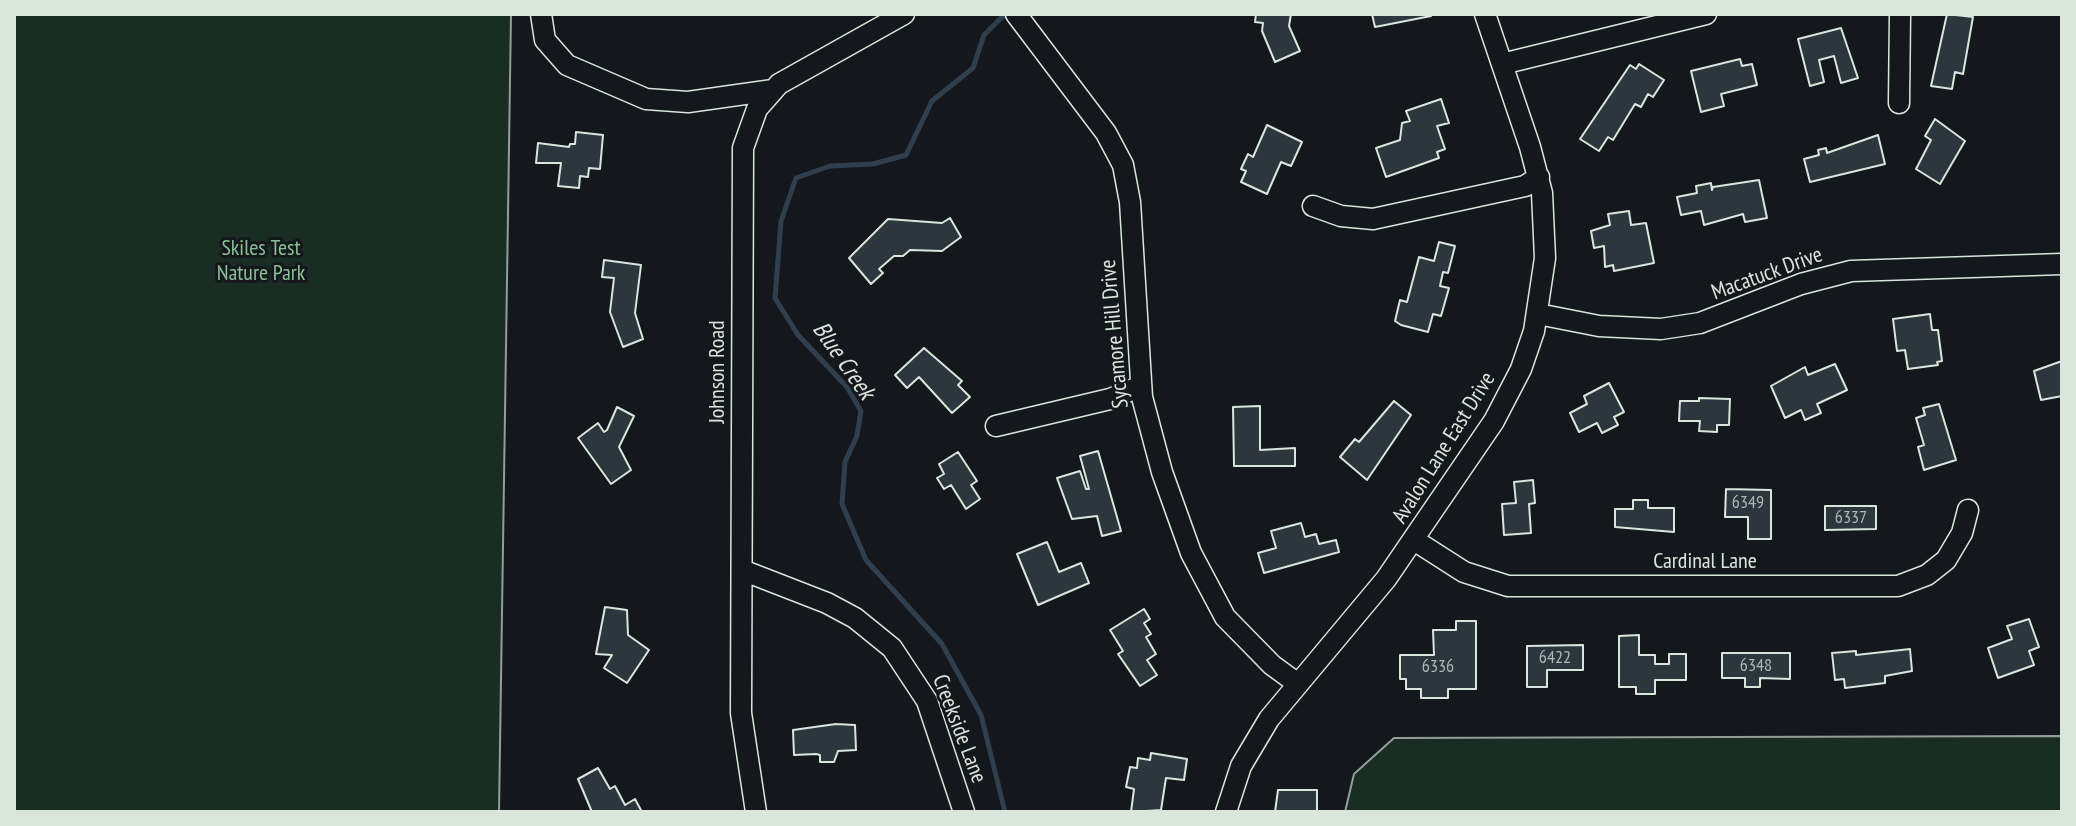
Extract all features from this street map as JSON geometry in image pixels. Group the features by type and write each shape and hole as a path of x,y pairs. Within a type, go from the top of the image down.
{"street":[{"path":"541,14 545,40 567,65 646,99 688,102 773,90"},
{"name":"Johnson Road","path":"756,812 741,713 743,148 753,117 773,90 793,73 904,14"},
{"name":"Sycamore Hill Drive","path":"1016,14 1106,133 1123,165 1130,195 1141,386 1166,487 1208,589 1241,637 1298,684"},
{"name":"Avalon Lane East Drive","path":"1226,812 1241,766 1256,738 1364,608 1414,540 1503,407 1527,353 1538,314 1546,241 1539,177 1485,14"},
{"path":"1502,64 1706,14"},
{"path":"1899,103 1900,14"},
{"path":"1313,206 1341,216 1373,219 1525,186 1539,177"},
{"name":"Macatuck Drive","path":"1538,314 1599,326 1661,329 1700,323 1801,284 1851,271 2062,264"},
{"path":"996,426 1110,399 1141,386"},
{"name":"Cardinal Lane","path":"1414,540 1464,572 1508,586 1898,586 1927,575 1946,560 1962,533 1968,510"},
{"name":"Creekside Lane","path":"742,570 841,610 892,648 927,701 964,812"}],"green space":[{"name":"Skiles Test Nature Park","path":"14,14 511,14 499,812 14,812"},
{"path":"2062,736 2062,812 1345,812 1354,774 1394,738"}],"building":[{"path":"1256,14 1291,14 1289,26 1300,51 1275,62 1262,31 1263,23 1255,22"},
{"path":"1372,14 1431,14 1431,16 1375,27"},
{"path":"1947,14 1973,17 1963,74 1955,72 1952,89 1931,86"},
{"path":"1841,28 1858,78 1841,83 1834,56 1819,60 1824,82 1810,86 1798,39"},
{"path":"1740,59 1742,66 1752,64 1757,85 1721,94 1724,106 1701,112 1691,71"},
{"path":"1639,64 1664,80 1653,97 1648,94 1641,107 1635,104 1613,140 1608,137 1599,151 1580,139 1630,65 1636,69"},
{"path":"1441,99 1449,123 1437,126 1445,149 1437,152 1439,158 1386,177 1376,148 1400,140 1402,123 1410,121 1406,111"},
{"path":"1935,119 1965,141 1940,184 1916,169 1931,140 1925,136"},
{"path":"1267,125 1302,142 1291,166 1281,162 1267,194 1241,182 1246,171 1241,169 1248,154 1253,157"},
{"path":"576,132 603,135 600,169 589,168 588,177 580,176 579,188 558,186 561,163 536,163 538,143 569,147 575,144"},
{"path":"1878,135 1885,164 1810,182 1804,159 1819,155 1818,150 1826,148 1827,153"},
{"path":"1759,180 1767,218 1745,222 1743,214 1704,225 1701,211 1681,215 1677,197 1697,193 1696,186 1711,183 1712,190 1713,187"},
{"path":"1629,211 1631,225 1646,223 1654,263 1614,271 1613,265 1605,267 1604,246 1594,248 1591,231 1610,225 1608,214"},
{"path":"950,218 961,237 942,251 910,250 903,256 894,256 879,269 883,273 871,284 849,258 888,219 942,223"},
{"path":"1439,242 1455,246 1448,273 1443,272 1440,286 1449,288 1441,316 1433,314 1428,332 1401,325 1395,321 1400,300 1407,302 1419,257 1434,261"},
{"path":"604,260 641,265 635,313 643,339 623,347 610,312 614,278 602,277"},
{"path":"1930,314 1932,330 1938,330 1942,361 1937,362 1938,365 1908,369 1905,350 1897,351 1893,319"},
{"path":"924,348 962,381 958,385 970,397 952,413 919,377 907,388 895,375"},
{"path":"2062,361 2062,396 2041,400 2034,371"},
{"path":"1835,364 1847,390 1817,404 1821,413 1805,420 1801,410 1785,418 1771,386 1805,367 1808,375"},
{"path":"1609,383 1624,412 1614,417 1618,425 1602,433 1597,423 1579,432 1570,413 1587,404 1584,396"},
{"path":"1699,398 1730,399 1729,425 1717,425 1717,432 1699,431 1700,421 1679,421 1680,401 1699,401"},
{"path":"1394,401 1411,415 1367,480 1340,457 1355,439 1359,442"},
{"path":"1939,404 1956,460 1924,470 1918,447 1924,445 1916,418 1925,415 1923,408"},
{"path":"1260,406 1260,450 1295,448 1295,466 1234,466 1233,407"},
{"path":"617,407 634,416 619,447 631,470 611,484 578,438 598,423 604,432 607,430"},
{"path":"1098,451 1121,531 1102,536 1097,516 1072,519 1057,478 1080,471 1086,489 1089,489 1080,456"},
{"path":"958,452 977,481 971,485 980,499 966,509 951,485 944,489 937,478 944,474 939,464"},
{"path":"1533,480 1535,503 1529,504 1531,533 1504,535 1502,504 1516,503 1514,482"},
{"path":"1726,489 1771,490 1771,539 1748,539 1748,517 1725,517"},
{"path":"1633,500 1648,500 1648,508 1674,508 1674,532 1615,527 1615,509 1633,509"},
{"path":"1825,506 1876,506 1876,529 1825,530"},
{"path":"1301,523 1305,537 1316,534 1319,544 1336,540 1339,552 1264,573 1258,553 1276,548 1271,531"},
{"path":"1047,542 1059,572 1081,563 1089,583 1038,605 1017,554"},
{"path":"605,607 627,610 628,635 649,650 627,683 604,668 612,655 596,654"},
{"path":"1144,609 1150,619 1144,623 1151,634 1146,637 1156,654 1147,660 1157,675 1140,686 1118,654 1123,651 1110,630"},
{"path":"2029,619 2039,647 2029,651 2034,665 1998,678 1988,648 2012,639 2007,626"},
{"path":"1456,621 1476,621 1476,689 1448,689 1448,698 1421,698 1421,689 1406,689 1406,679 1400,679 1400,655 1434,655 1433,630 1456,630"},
{"path":"1639,635 1639,655 1655,655 1655,664 1669,664 1669,654 1686,654 1686,680 1655,680 1655,694 1636,694 1636,687 1619,687 1619,636"},
{"path":"1583,645 1583,670 1547,670 1547,687 1527,687 1527,646"},
{"path":"1910,649 1912,671 1885,676 1885,683 1845,688 1844,679 1835,680 1832,653 1856,651 1856,655"},
{"path":"1722,653 1790,653 1790,679 1760,678 1760,687 1745,687 1745,678 1722,678"},
{"path":"836,724 855,725 856,750 838,751 834,762 820,762 820,755 816,754 794,755 793,730"},
{"path":"1151,753 1187,759 1184,780 1166,778 1161,810 1131,812 1134,789 1126,787 1130,767 1137,768 1138,758 1150,760"},
{"path":"598,768 610,789 615,786 625,805 635,799 642,812 592,812 578,779"},
{"path":"1278,790 1317,790 1317,811 1275,812"}],"waterway":[{"name":"Blue Creek","path":"1003,16 984,35 973,68 932,101 906,155 873,164 830,166 796,178 781,221 775,298 798,335 847,387 861,411 857,436 845,462 842,504 866,560 942,644 981,715 1005,812"}]}
